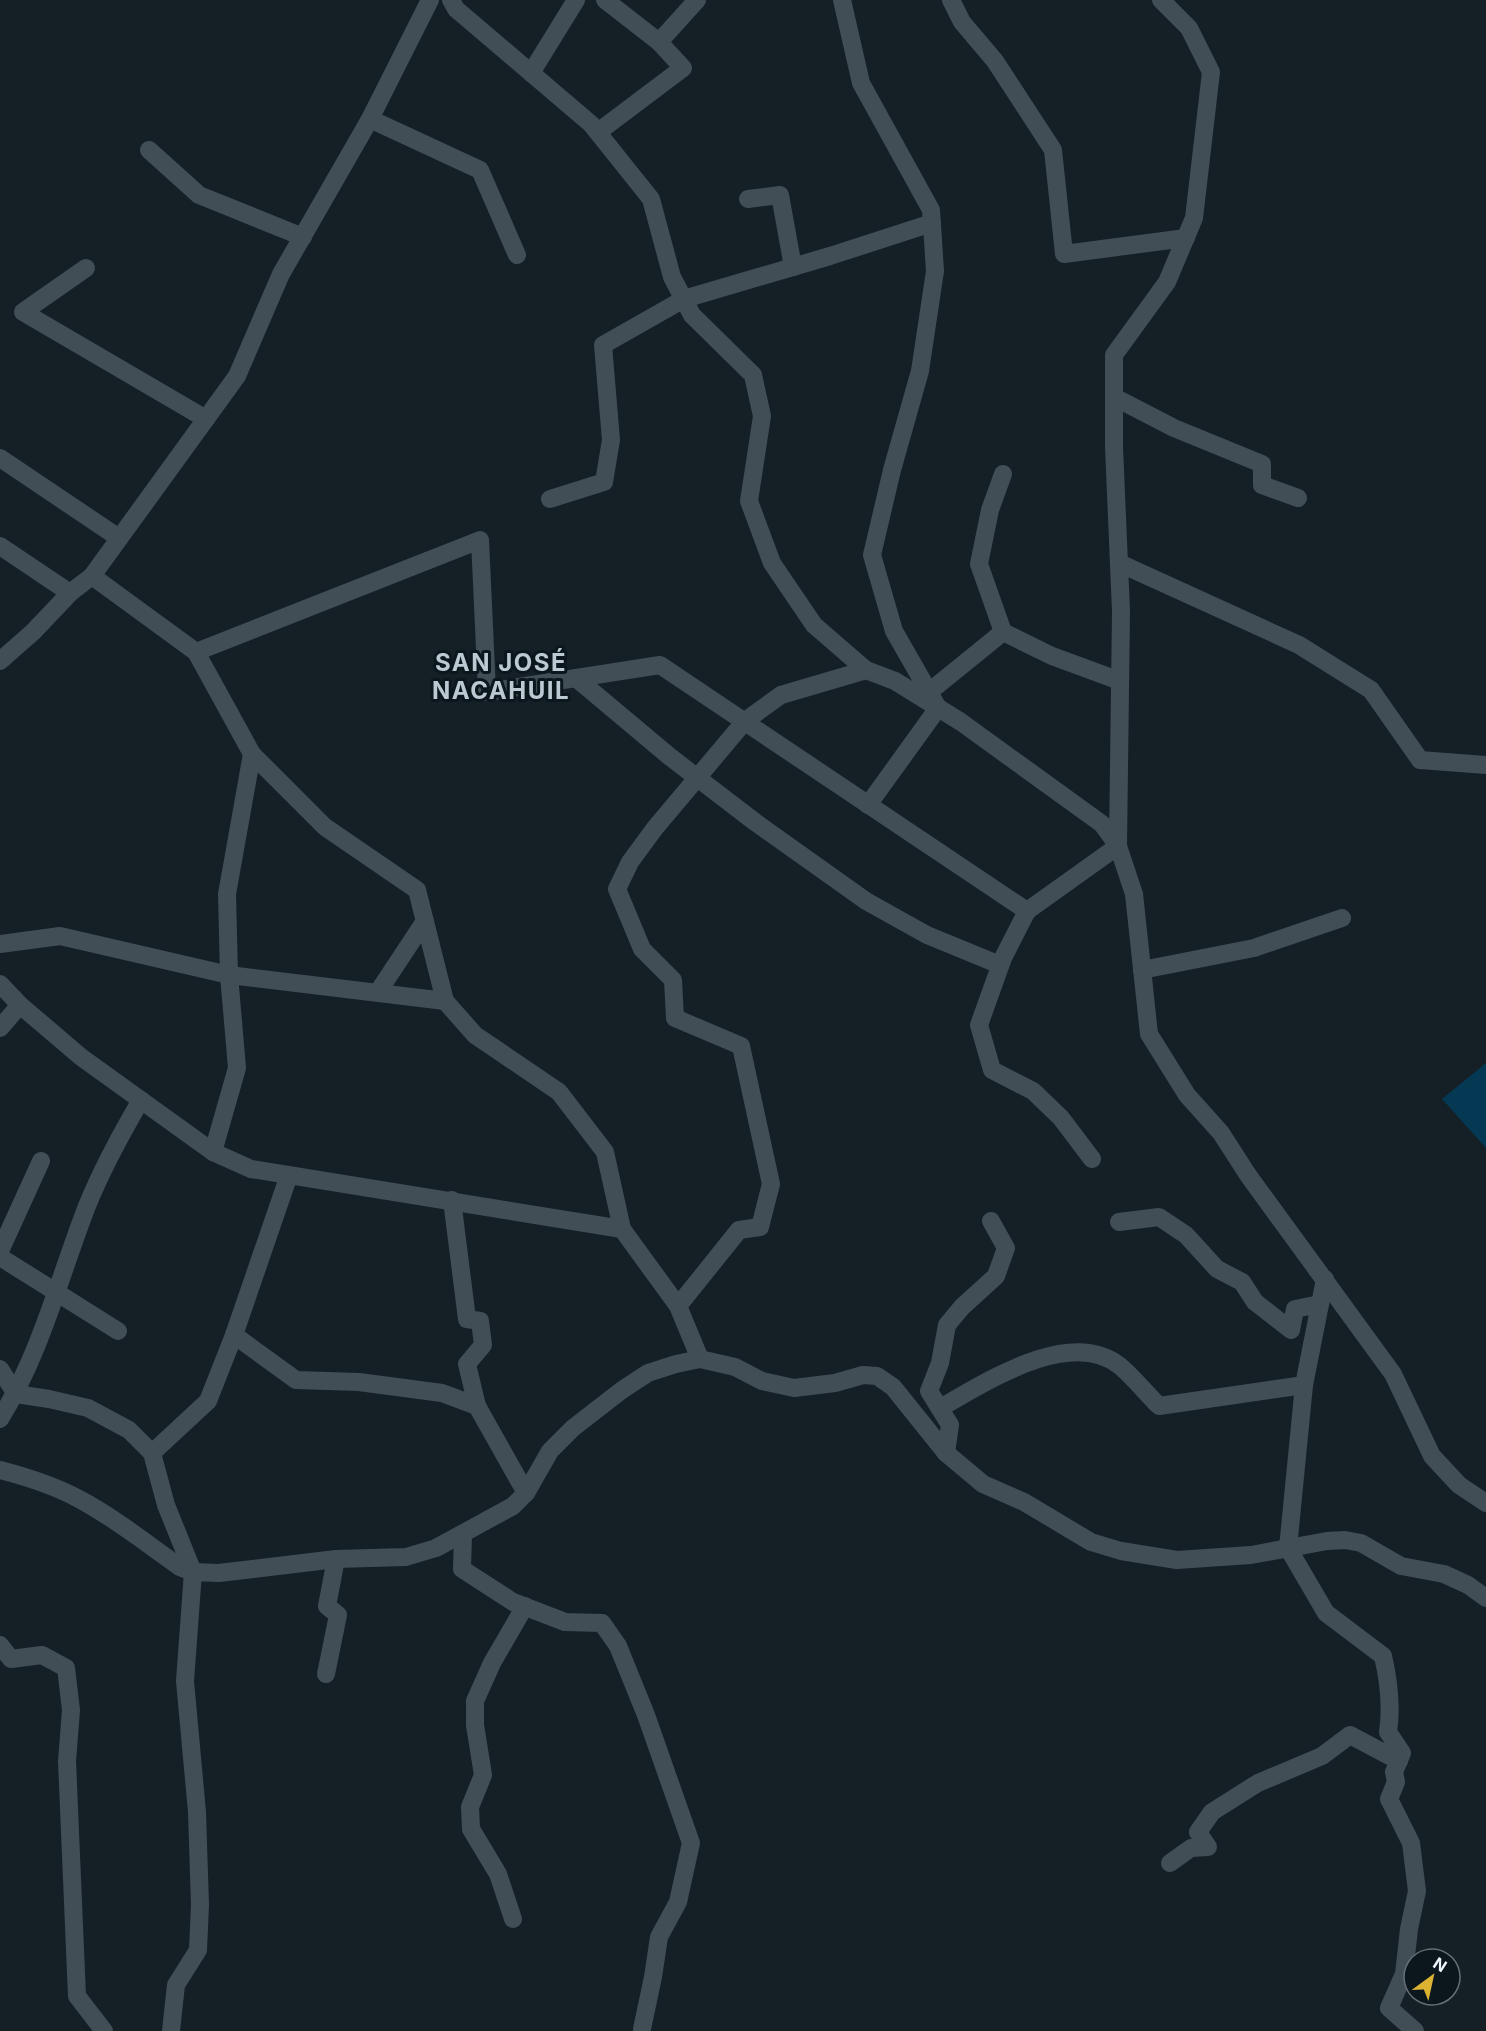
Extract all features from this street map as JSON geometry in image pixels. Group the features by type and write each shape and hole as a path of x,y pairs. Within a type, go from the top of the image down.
{"street":[{"path":"0,661 33,632 70,593 92,576 237,376 281,274 370,119 430,0"},
{"path":"451,0 456,9 598,132 651,200 672,277 692,315 753,375 762,416 749,501 772,563 814,625 866,670 934,700 1102,824 1118,846 1134,894 1149,1034 1187,1095 1221,1133 1248,1174 1393,1374 1432,1456 1459,1485 1486,1503"},
{"path":"531,73 576,0"},
{"path":"598,132 683,68 659,42 604,0"},
{"path":"659,42 698,0"},
{"path":"842,0 861,83 930,210 932,223 935,271 920,371 892,470 872,555 894,631 934,700"},
{"path":"951,0 962,22 995,61 1053,150 1064,254 1186,238"},
{"path":"1118,846 1121,611 1113,447 1114,355 1167,282 1194,218 1211,72 1188,28 1161,0"},
{"path":"370,119 480,170 517,255"},
{"path":"149,150 199,195 303,237"},
{"path":"748,199 780,195 793,267"},
{"path":"550,499 604,482 611,440 603,345 684,299 932,223"},
{"path":"86,268 23,312 206,419"},
{"path":"1114,396 1174,428 1262,464 1262,485 1298,498"},
{"path":"0,458 119,538"},
{"path":"1003,474 990,510 979,564 1003,632 1052,656 1120,681"},
{"path":"196,652 480,540 487,692 660,665 1027,911"},
{"path":"0,546 70,593"},
{"path":"1119,563 1299,645 1371,690 1420,760 1486,765"},
{"path":"92,576 196,652 252,754 325,827 417,890 444,1001 475,1035 559,1092 605,1152 622,1228 678,1306 700,1359"},
{"path":"868,805 934,700 1003,632"},
{"path":"678,1306 739,1230 760,1227 771,1184 741,1046 675,1018 673,980 642,949 617,889 630,862 697,777 745,722 781,695 866,670"},
{"path":"576,678 755,822 866,901 927,935 1000,965"},
{"path":"213,1152 237,1068 227,894 252,754"},
{"path":"1092,1159 1060,1118 1033,1091 992,1070 980,1025 1000,965 1027,911 1118,846"},
{"path":"1142,970 1254,948 1342,918"},
{"path":"378,992 425,921"},
{"path":"0,944 60,936 230,975 444,1001"},
{"path":"0,984 20,1005 81,1057 213,1152 250,1169 622,1228"},
{"path":"0,1028 20,1005"},
{"path":"0,1419 16,1394 40,1340 87,1206 107,1159 141,1100"},
{"path":"0,1251 40,1161"},
{"path":"152,1453 208,1401 234,1335 289,1175"},
{"path":"452,1200 467,1319 480,1320 483,1345 467,1364 477,1406 526,1493"},
{"path":"1119,1222 1159,1217 1186,1235 1217,1269 1242,1282 1255,1302 1291,1330 1295,1309 1320,1304"},
{"path":"946,1453 950,1425 928,1391 940,1363 947,1325 962,1307 996,1276 1006,1248 991,1221"},
{"path":"0,1257 118,1331"},
{"path":"1325,1280 1304,1385 1288,1548 1326,1613 1383,1656 1389,1684 1391,1712 1388,1732 1402,1753 1394,1772 1396,1782 1389,1799 1411,1843 1417,1891 1408,1929 1404,1974 1389,2008 1415,2031"},
{"path":"234,1335 296,1380 359,1382 442,1393 477,1406"},
{"path":"940,1408 1011,1369 1064,1353 1094,1354 1119,1365 1159,1406 1304,1385"},
{"path":"0,1470 26,1477 77,1498 180,1567 193,1572 219,1573 336,1559 406,1557 436,1548 513,1506 526,1493 550,1451 573,1428 622,1390 648,1373 700,1359 735,1367 762,1381 794,1388 835,1383 863,1375 877,1376 893,1388 946,1453 984,1484 1024,1502 1091,1542 1121,1551 1177,1560 1251,1555 1327,1541 1345,1540 1361,1543 1401,1566 1444,1574 1468,1585 1486,1598"},
{"path":"0,1369 16,1394 88,1408 129,1430 152,1453 166,1505 193,1572 185,1681 197,1812 200,1905 198,1950 176,1985 171,2031"},
{"path":"463,1535 462,1569 513,1602 565,1622 602,1623 618,1647 638,1695 691,1843 678,1902 659,1937 642,2029"},
{"path":"326,1674 338,1616 327,1606 336,1559"},
{"path":"513,1919 498,1874 471,1829 470,1807 483,1775 475,1725 475,1701 492,1663 525,1606"},
{"path":"0,1645 11,1659 42,1655 66,1668 71,1710 67,1761 77,1996 104,2031"},
{"path":"1170,1863 1191,1848 1208,1847 1198,1832 1212,1812 1258,1782 1322,1756 1350,1736 1388,1732"},
{"path":"1350,1736 1399,1761"}],"shaded area":[{"path":"1486,1063 1486,1148 1442,1099"}],"district":[{"name":"SAN JOSÉ NACAHUIL","path":"501,677"}]}
